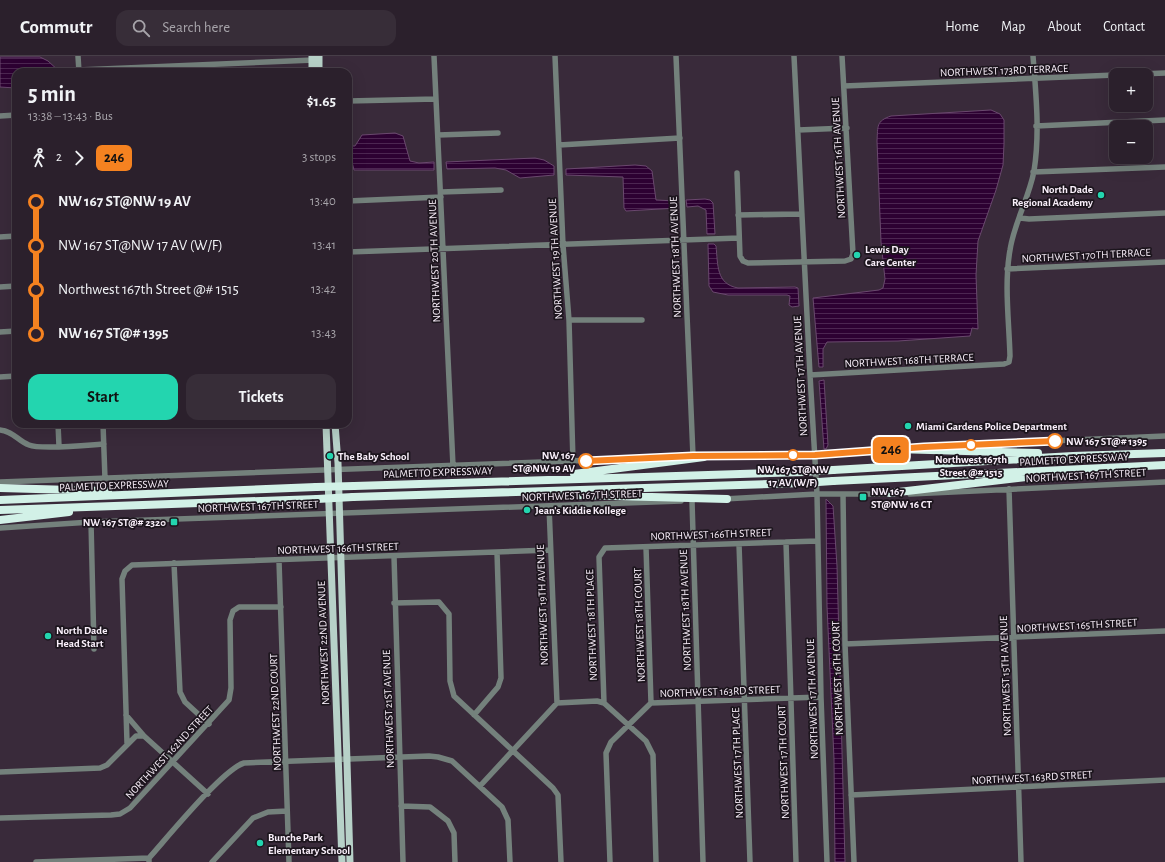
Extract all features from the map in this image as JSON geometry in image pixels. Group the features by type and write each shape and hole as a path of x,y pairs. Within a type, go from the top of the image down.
{"highway":[{"path":"895,449 1072,456"},
{"name":"PALMETTO EXPRESSWAY","path":"0,500 316,487 803,472 1072,456 1165,453"},
{"path":"503,481 620,469 704,457"},
{"name":"PALMETTO EXPRESSWAY","path":"0,510 804,483 1165,465"},
{"path":"890,494 1033,476 1052,471"},
{"path":"0,488 118,492 149,495"},
{"path":"539,491 576,495 727,499"},
{"path":"0,520 105,507"}],"main road":[{"path":"313,68 315,58"},
{"path":"315,58 319,68"},
{"name":"NORTHWEST 22ND AVENUE","path":"326,428 342,862"},
{"name":"NORTHWEST 22ND AVENUE","path":"335,428 338,470 338,513 350,862"}],"street":[{"path":"78,56 78,68"},
{"name":"NORTHWEST 20TH AVENUE","path":"434,56 453,466"},
{"name":"NORTHWEST 19TH AVENUE","path":"555,56 563,245 569,320 573,462"},
{"name":"NORTHWEST 18TH AVENUE","path":"676,56 693,456"},
{"name":"NORTHWEST 17TH AVENUE","path":"794,56 817,494 821,697 827,862"},
{"name":"NORTHWEST 16TH AVENUE","path":"805,263 845,261 851,259 853,254 842,56"},
{"path":"1007,269 1010,248 1034,172 1036,126 1033,56"},
{"path":"133,68 315,58"},
{"name":"NORTHWEST 173RD TERRACE","path":"844,86 1165,73"},
{"path":"352,101 436,99"},
{"path":"0,116 12,115"},
{"path":"1036,126 1165,120"},
{"path":"798,130 846,128"},
{"path":"438,135 498,133"},
{"path":"559,145 680,138"},
{"path":"1034,172 1165,167"},
{"path":"737,173 740,256 743,260 748,263 805,263"},
{"path":"352,201 501,190"},
{"path":"1020,218 1029,219 1165,213"},
{"path":"738,215 802,214"},
{"path":"0,237 12,236"},
{"path":"352,252 739,238"},
{"name":"NORTHWEST 170TH TERRACE","path":"1007,269 1165,262"},
{"name":"NORTHWEST 168TH TERRACE","path":"810,375 1004,364 1009,362 1007,269"},
{"path":"0,286 12,286"},
{"path":"569,320 642,320"},
{"path":"0,332 12,331"},
{"path":"0,377 12,376"},
{"path":"58,428 59,446"},
{"path":"103,428 105,479"},
{"path":"0,430 6,430 14,434 30,446 104,444"},
{"path":"0,482 573,462 693,456 815,455 895,449 1165,436"},
{"name":"NORTHWEST 167TH STREET","path":"0,528 90,522 692,501 817,494 928,494 1165,482"},
{"name":"NORTHWEST 15TH AVENUE","path":"1009,489 1021,862"},
{"name":"NORTHWEST 16TH COURT","path":"843,494 846,644 854,862"},
{"name":"NORTHWEST 18TH AVENUE","path":"692,501 703,862"},
{"name":"NORTHWEST 19TH AVENUE","path":"549,506 557,703"},
{"path":"90,522 94,649"},
{"name":"NORTHWEST 166TH STREET","path":"605,548 818,541"},
{"name":"NORTHWEST 17TH COURT","path":"786,542 796,862"},
{"name":"NORTHWEST 17TH PLACE","path":"739,544 750,862"},
{"name":"NORTHWEST 18TH COURT","path":"646,546 651,703"},
{"name":"NORTHWEST 18TH PLACE","path":"604,703 599,558 605,548"},
{"name":"NORTHWEST 166TH STREET","path":"129,723 126,715 122,579 128,568 137,564 550,550"},
{"path":"474,715 498,687 501,678 497,552"},
{"name":"NORTHWEST 21ST AVENUE","path":"394,556 394,603 403,862"},
{"name":"NORTHWEST 22ND COURT","path":"279,560 289,862"},
{"path":"174,563 180,692 186,702 209,724"},
{"path":"394,603 439,602 448,614 450,686 454,696 558,794 561,862"},
{"name":"NORTHWEST 162ND STREET","path":"0,818 120,814 130,808 225,706 231,694 230,620 233,611 239,607 281,607"},
{"name":"NORTHWEST 165TH STREET","path":"846,644 1165,630"},
{"name":"NORTHWEST 163RD STREET","path":"629,724 651,703 821,697"},
{"path":"480,786 557,703 597,701 604,703 629,724 646,741 653,755 656,862"},
{"path":"127,743 126,736 129,723 208,794"},
{"path":"610,862 606,753 612,742 629,724"},
{"path":"0,772 100,768 107,765 134,737 137,729"},
{"path":"126,736 144,736"},
{"path":"36,862 150,860 208,794 237,765 244,763 429,756 445,758 458,765 502,807 506,814 510,862"},
{"name":"NORTHWEST 163RD STREET","path":"851,795 1165,780"},
{"path":"401,806 430,807 448,822 454,833 455,862"},
{"path":"212,862 253,818 268,812 288,811"}],"shaded area":[{"path":"0,57 40,57 48,61 56,68 12,68 12,88 0,87"},
{"path":"991,110 1000,114 1004,120 1003,165 978,241 976,275 978,329 972,328 970,336 898,341 827,342 823,349 823,367 819,367 813,298 879,290 883,288 885,279 881,242 877,141 880,122 891,116"},
{"path":"395,133 403,136 410,161 419,163 434,162 434,170 354,170 352,162 352,146 355,146 362,135"},
{"path":"535,158 544,160 554,166 554,175 520,178 506,170 495,168 447,169 446,162"},
{"path":"635,165 646,166 652,171 656,200 676,201 677,208 626,211 624,208 623,177 566,175 566,169"},
{"path":"686,200 710,200 713,203 715,234 707,234 706,210 698,206 687,207"},
{"path":"708,244 714,244 716,246 720,273 722,278 731,286 738,288 795,287 798,288 799,306 792,307 789,305 790,296 787,295 728,295 713,292 709,286"},
{"path":"824,380 828,445 826,449 824,449 819,381"},
{"path":"826,499 833,506 837,566 845,862 835,862 834,759 827,606"}],"bus line":[{"name":"246","path":"586,461 693,456 815,455 924,447 1055,441"}],"place":[{"name":"North Dade Regional Academy","path":"1101,195"},
{"name":"Lewis Day Care Center","path":"857,255"},
{"name":"Miami Gardens Police Department","path":"908,426"},
{"name":"NW 167 ST@# 1395","path":"1055,441"},
{"name":"Northwest 167th Street @# 1515","path":"971,445"},
{"name":"NW 167 ST@NW 17 AV (W/F)","path":"793,455"},
{"name":"The Baby School","path":"330,456"},
{"name":"NW 167 ST@NW 19 AV","path":"586,461"},
{"name":"NW 167 ST@NW 16 CT","path":"863,497"},
{"name":"Jean's Kiddie Kollege","path":"527,510"},
{"name":"NW 167 ST@# 2320","path":"174,522"},
{"name":"North Dade Head Start","path":"48,636"},
{"name":"Bunche Park Elementary School","path":"260,843"}]}
